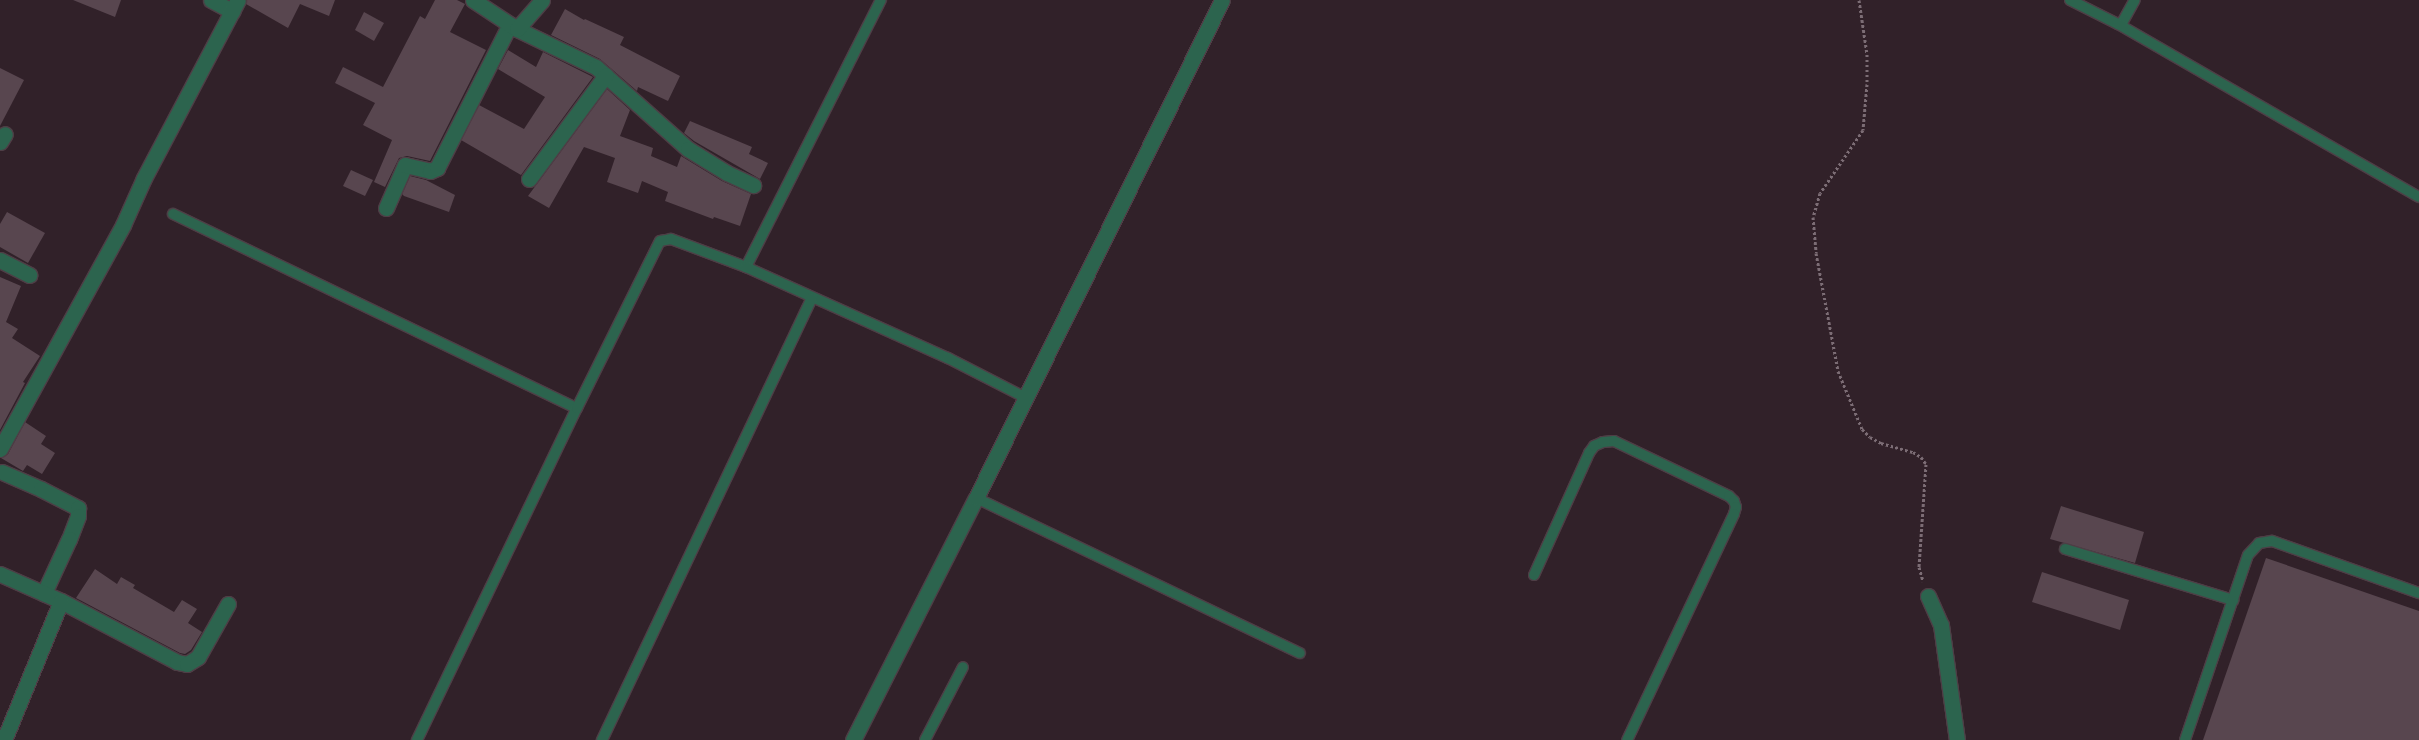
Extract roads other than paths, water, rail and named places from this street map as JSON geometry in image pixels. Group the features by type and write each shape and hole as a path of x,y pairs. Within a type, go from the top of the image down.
{"street":[{"path":"0,449 123,225 144,178 235,6 211,0"},
{"path":"473,0 514,27 596,67 688,150 727,173 753,185"},
{"path":"386,208 406,165 430,171 437,168 514,27 542,0"},
{"path":"853,740 1026,398 1222,0"},
{"path":"529,179 606,75"},
{"path":"0,260 29,275"},
{"path":"1,473 41,488 78,508 78,516 70,539 44,593"},
{"path":"0,574 61,601 178,662 187,664 198,657 228,604"},
{"path":"1928,596 1941,625 1957,740"},
{"path":"3,735 61,601"}],"lane":[{"path":"746,267 881,0"},
{"path":"2070,0 2118,24 2419,197"},
{"path":"2118,24 2122,23 2135,0"},
{"path":"173,214 577,408"},
{"path":"417,740 577,408 660,241 671,239 746,267 948,358 1026,398"},
{"path":"602,740 812,298"},
{"path":"1534,575 1589,453 1594,446 1602,442 1614,441 1729,496 1734,501 1736,507 1734,514 1627,740"},
{"path":"976,498 1300,653"},
{"path":"2185,740 2252,549 2259,543 2272,541 2419,594"},
{"path":"2065,549 2233,600"},
{"path":"925,740 963,667"}]}
